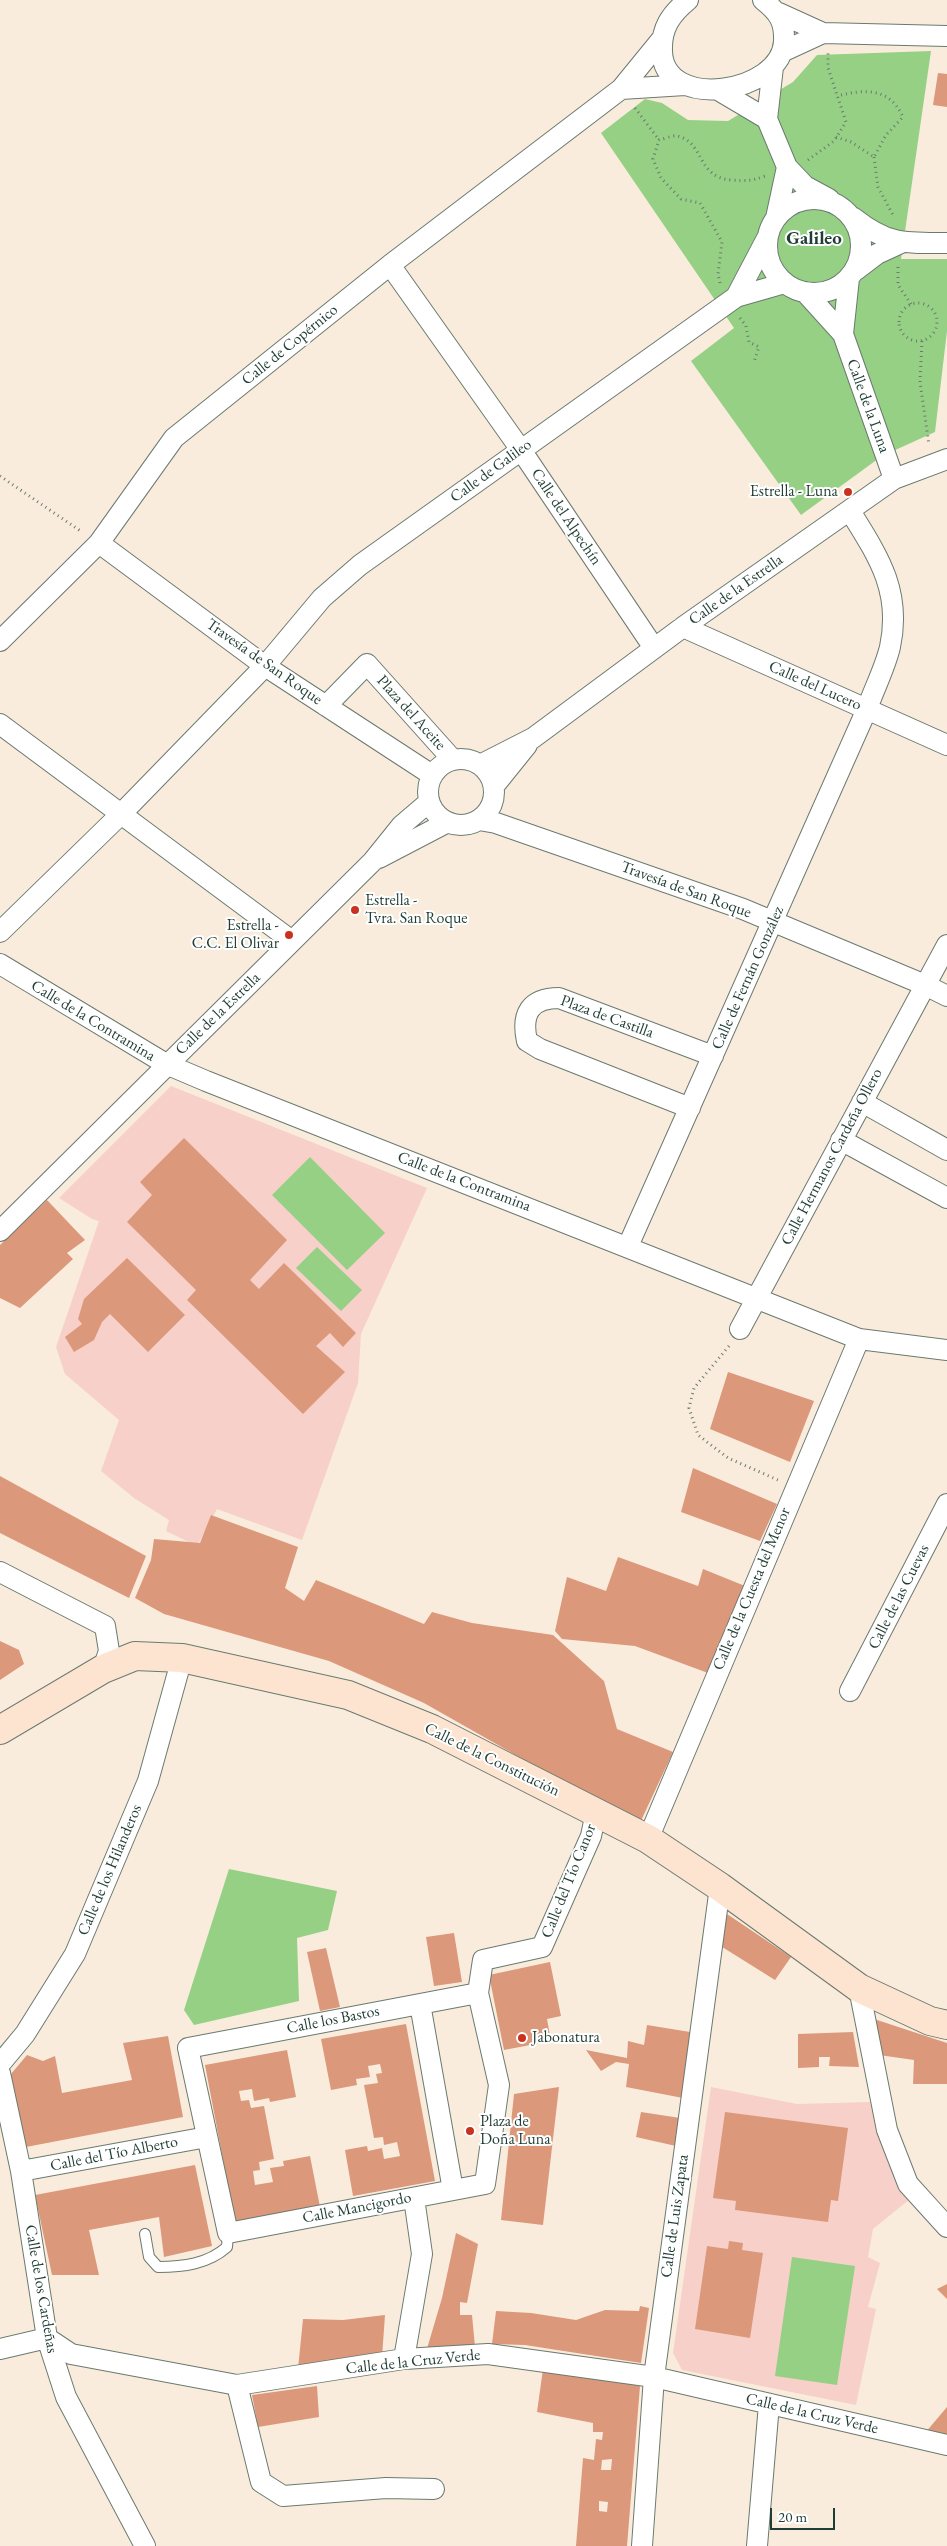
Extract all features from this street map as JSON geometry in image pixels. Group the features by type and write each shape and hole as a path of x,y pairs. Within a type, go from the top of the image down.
{"street":[{"path":"685,85 668,72 662,60 662,40 666,23 688,0"},
{"path":"763,0 779,13 826,33 947,36"},
{"path":"779,13 784,30 767,119 788,167 806,186 833,202 874,234 901,243 947,243"},
{"path":"621,89 685,85 718,90 740,85 778,59 826,33"},
{"name":"Calle de Copérnico","path":"0,642 99,543 174,438 390,265 621,89 662,40"},
{"path":"718,90 767,119"},
{"path":"788,167 776,218 767,238 770,263 785,283 805,292 821,293 836,288 877,254 901,243"},
{"path":"776,218 787,207 801,200 817,198 833,202"},
{"path":"852,274 861,257 862,243 859,229 853,217"},
{"name":"Calle de Galileo","path":"731,300 767,238"},
{"name":"Calle del Alpechín","path":"390,265 521,450 654,648"},
{"name":"Calle de la Luna","path":"843,334 852,274"},
{"name":"Calle de Galileo","path":"0,932 122,814 265,666 322,598 360,565 731,300 785,283"},
{"name":"Calle de la Luna","path":"805,292 843,334 894,479"},
{"name":"Calle de la Estrella","path":"480,765 534,738 682,627 894,479 940,462"},
{"path":"850,511 880,560 894,601 890,647 867,709"},
{"name":"Travesía de San Roque","path":"99,543 265,666 432,775"},
{"name":"Calle del Lucero","path":"682,627 947,745"},
{"name":"Plaza del Aceite","path":"326,706 367,664 454,760"},
{"name":"Calle de Fernán González","path":"628,1246 867,709"},
{"path":"0,724 292,941"},
{"name":"Calle de la Estrella","path":"493,792 534,738"},
{"path":"454,760 472,761 480,765 491,778 493,792 491,806 479,820 458,825 440,818 429,802 428,793 432,775 445,763 454,760"},
{"name":"Travesía de San Roque","path":"493,792 502,814 533,836"},
{"name":"Calle de la Estrella","path":"0,1231 166,1064 373,861 402,825 429,802"},
{"name":"Travesía de San Roque","path":"479,820 496,822 743,909 947,996"},
{"name":"Calle de la Estrella","path":"373,861 448,822"},
{"name":"Calle Hermanos Cardeña Ollero","path":"740,1329 947,945"},
{"name":"Calle de la Contramina","path":"0,964 166,1064 859,1339 947,1350"},
{"name":"Plaza de Castilla","path":"690,1108 540,1049 527,1041 524,1028 527,1016 533,1005 544,998 559,998 713,1056"},
{"path":"862,1102 947,1150"},
{"path":"841,1140 947,1198"},
{"name":"Calle de la Cuesta del Menor","path":"648,1839 794,1488 859,1339"},
{"name":"Calle de las Cuevas","path":"850,1691 947,1504"},
{"path":"0,1572 105,1626 109,1651 104,1669"},
{"name":"Calle de la Constitución","path":"0,1730 104,1669 135,1656 182,1658 348,1695 432,1729 648,1839 720,1887 859,1988 930,2020 947,2025"},
{"name":"Calle de los Hilanderos","path":"0,2064 25,2034 75,1954 148,1781 182,1658"},
{"name":"Calle del Tío Canor","path":"478,1993 483,1960 542,1947 591,1836 596,1812"},
{"name":"Calle de Luis Zapata","path":"642,2546 654,2377 720,1887"},
{"path":"859,1988 887,2130 908,2184 947,2227"},
{"name":"Calle los Bastos","path":"207,2137 188,2048 478,1993"},
{"name":"Calle Mancigordo","path":"228,2233 485,2184 498,2085 478,1993"},
{"path":"420,2004 453,2190"},
{"name":"Calle de los Cardeñas","path":"0,2073 21,2172 47,2338 66,2397 145,2546"},
{"path":"207,2137 228,2233"},
{"name":"Calle del Tío Alberto","path":"21,2172 207,2137"},
{"path":"404,2359 422,2254 414,2198"},
{"path":"0,2349 47,2338"},
{"name":"Calle de la Cruz Verde","path":"47,2338 71,2354 237,2384 404,2359 488,2354 654,2377 947,2445"},
{"path":"237,2384 261,2482 283,2496 386,2488 434,2489"},
{"path":"756,2546 769,2404"}],"lane":[{"path":"145,2234 149,2257 153,2262 158,2267 178,2267 215,2257 227,2247 228,2233"}],"path":[{"path":"659,140 676,136 691,143 706,168 719,179 750,182 814,158 836,137 846,122 828,68 826,33"},
{"path":"621,89 659,140"},
{"path":"836,137 851,142 874,157 886,134 903,117 897,105 879,94 861,90 837,96"},
{"path":"659,140 653,159 660,178 680,199 700,203 722,242 718,274 721,291 731,300 746,326 749,342 759,346 754,362"},
{"path":"918,302 931,307 938,320 934,334 922,341 908,339 900,327 901,313 905,308 918,302"},
{"path":"922,341 920,382 940,462"},
{"path":"0,476 99,543"},
{"path":"740,1329 713,1367 694,1388 689,1408 698,1435 728,1458 794,1488"}],"shaded area":[{"path":"171,1086 427,1188 361,1334 358,1383 302,1540 217,1509 197,1546 166,1531 169,1520 134,1498 101,1471 119,1420 65,1374 56,1347 99,1221 92,1219 59,1198"},
{"path":"711,2087 797,2104 870,2102 881,2141 910,2199 873,2229 868,2257 880,2263 868,2307 876,2309 856,2405 682,2370 673,2353"}],"green space":[{"path":"931,51 901,259 947,259 947,331 935,432 882,456 801,515 691,361 734,328 601,133 645,99 662,103 688,120 728,121 793,82 817,55"},
{"path":"310,1157 385,1233 347,1270 272,1195"},
{"path":"317,1247 362,1290 341,1311 296,1268"},
{"path":"229,1869 337,1891 328,1930 297,1938 299,2001 194,2025 184,2010"},
{"path":"792,2257 855,2266 837,2385 775,2376"}],"building":[{"path":"938,73 947,74 947,107 933,105"},
{"path":"184,1138 287,1240 250,1280 259,1289 284,1263 356,1333 343,1347 330,1333 316,1346 345,1372 303,1414 187,1300 196,1290 127,1222 152,1195 140,1182"},
{"path":"47,1200 85,1240 67,1253 73,1259 20,1308 0,1298 0,1245"},
{"path":"127,1258 185,1315 148,1352 110,1314 102,1322 94,1340 74,1352 65,1337 82,1324 78,1319 84,1299"},
{"path":"728,1372 814,1401 790,1462 710,1429"},
{"path":"693,1468 777,1504 760,1541 681,1512"},
{"path":"0,1476 146,1556 129,1598 0,1533"},
{"path":"211,1515 298,1547 285,1588 304,1601 316,1580 424,1624 432,1612 472,1623 553,1635 604,1681 617,1729 673,1752 639,1825 424,1703 329,1661 164,1614 135,1598 151,1560 154,1539 200,1543"},
{"path":"618,1557 698,1586 703,1569 745,1586 708,1673 635,1646 562,1639 555,1631 567,1577 606,1591"},
{"path":"0,1641 19,1650 24,1664 0,1680"},
{"path":"724,1912 791,1957 775,1980 719,1945"},
{"path":"454,1933 462,1982 434,1986 426,1937"},
{"path":"326,1948 340,2007 320,2011 307,1952"},
{"path":"550,1962 561,2016 547,2019 551,2041 504,2050 489,1975"},
{"path":"871,2018 947,2043 947,2084 913,2084 914,2060 879,2055"},
{"path":"406,2024 435,2181 353,2196 345,2150 367,2146 368,2151 382,2148 384,2159 400,2156 397,2142 384,2145 383,2137 374,2138 364,2085 378,2083 376,2074 382,2073 380,2064 368,2066 370,2077 356,2079 357,2085 331,2090 321,2039"},
{"path":"647,2025 690,2032 683,2098 626,2087 629,2064 616,2062 601,2071 586,2050 627,2058 628,2041 644,2045"},
{"path":"853,2032 859,2067 829,2066 830,2057 819,2057 819,2067 798,2068 798,2034"},
{"path":"168,2036 183,2117 26,2147 11,2074 27,2055 43,2061 55,2056 62,2093 132,2080 123,2043"},
{"path":"287,2050 296,2097 270,2102 269,2098 254,2101 252,2089 239,2091 241,2101 249,2100 251,2108 264,2106 274,2159 259,2162 260,2170 253,2171 255,2185 273,2182 270,2168 284,2166 283,2161 310,2156 320,2207 235,2223 205,2065"},
{"path":"559,2087 543,2225 501,2220 514,2094"},
{"path":"641,2112 680,2118 676,2146 636,2137"},
{"path":"725,2112 848,2128 838,2201 831,2200 828,2222 735,2210 736,2201 713,2198"},
{"path":"195,2165 212,2246 164,2257 159,2217 89,2230 99,2275 52,2275 35,2195"},
{"path":"456,2233 478,2244 467,2303 460,2302 460,2315 472,2315 475,2347 426,2352 442,2298"},
{"path":"729,2241 743,2243 742,2250 763,2253 750,2338 695,2329 707,2246 728,2249"},
{"path":"947,2284 947,2299 937,2289"},
{"path":"640,2306 649,2308 641,2363 525,2345 492,2344 496,2311 531,2313 576,2320 605,2310 639,2311"},
{"path":"385,2315 382,2357 298,2369 303,2319 343,2320"},
{"path":"543,2369 640,2386 627,2546 576,2546 583,2458 594,2460 596,2439 602,2440 603,2432 593,2432 593,2423 537,2412","holes":["612,2459 611,2470 601,2470 602,2460","599,2501 608,2502 607,2512 599,2511"]},
{"path":"317,2386 319,2417 258,2427 252,2395"},
{"path":"947,2407 947,2439 925,2433"}],"place":[{"name":"Estrella - Luna","path":"848,492"},
{"name":"Estrella - Tvra. San Roque","path":"355,910"},
{"name":"Estrella - C.C. El Olivar","path":"289,935"},
{"name":"Jabonatura","path":"522,2038"},
{"name":"Plaza de Doña Luna","path":"470,2131"}],"district":[{"name":"Galileo","path":"814,239"}]}
